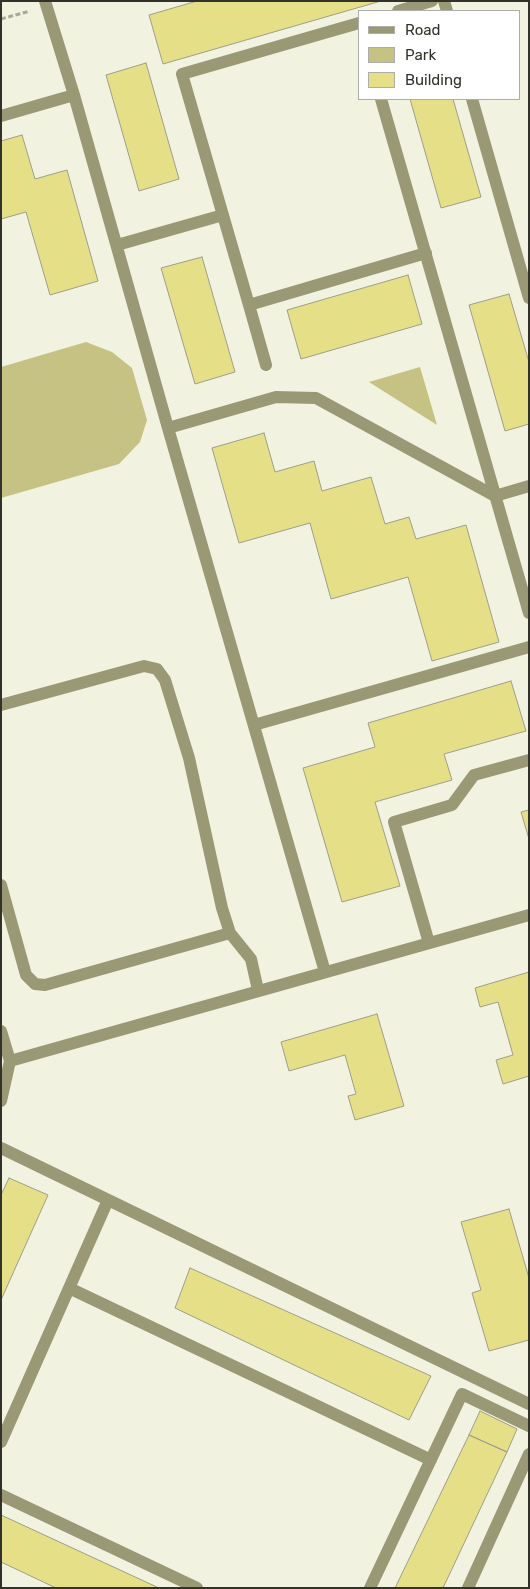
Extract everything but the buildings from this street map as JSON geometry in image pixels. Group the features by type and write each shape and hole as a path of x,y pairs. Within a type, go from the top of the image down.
{"lane":[{"path":"45,1 74,95 325,972"},
{"path":"410,4 432,1"},
{"path":"266,364 182,74 358,22"},
{"path":"1,116 74,95"},
{"path":"381,100 495,496 526,593 529,614"},
{"path":"472,100 529,298"},
{"path":"117,245 223,214"},
{"path":"249,304 426,254"},
{"path":"168,428 276,397 316,398 495,496 529,486"},
{"path":"254,725 529,646"},
{"path":"1,706 144,666 157,669 165,680 189,758 222,908 230,933 251,960 258,990"},
{"path":"429,943 394,822 452,805 474,775 529,760"},
{"path":"1,885 26,975 34,984 46,986 230,933"},
{"path":"10,1061 529,915"},
{"path":"1,1031 10,1061 1,1101"},
{"path":"1,1148 529,1404"},
{"path":"1,1442 108,1200"},
{"path":"69,1288 431,1460"},
{"path":"370,1588 462,1394 529,1426"},
{"path":"468,1588 529,1454"},
{"path":"1,1495 197,1588"}],"green space":[{"path":"86,342 112,352 132,368 147,420 140,442 119,464 1,498 1,367"},
{"path":"420,367 437,425 369,382"}]}
